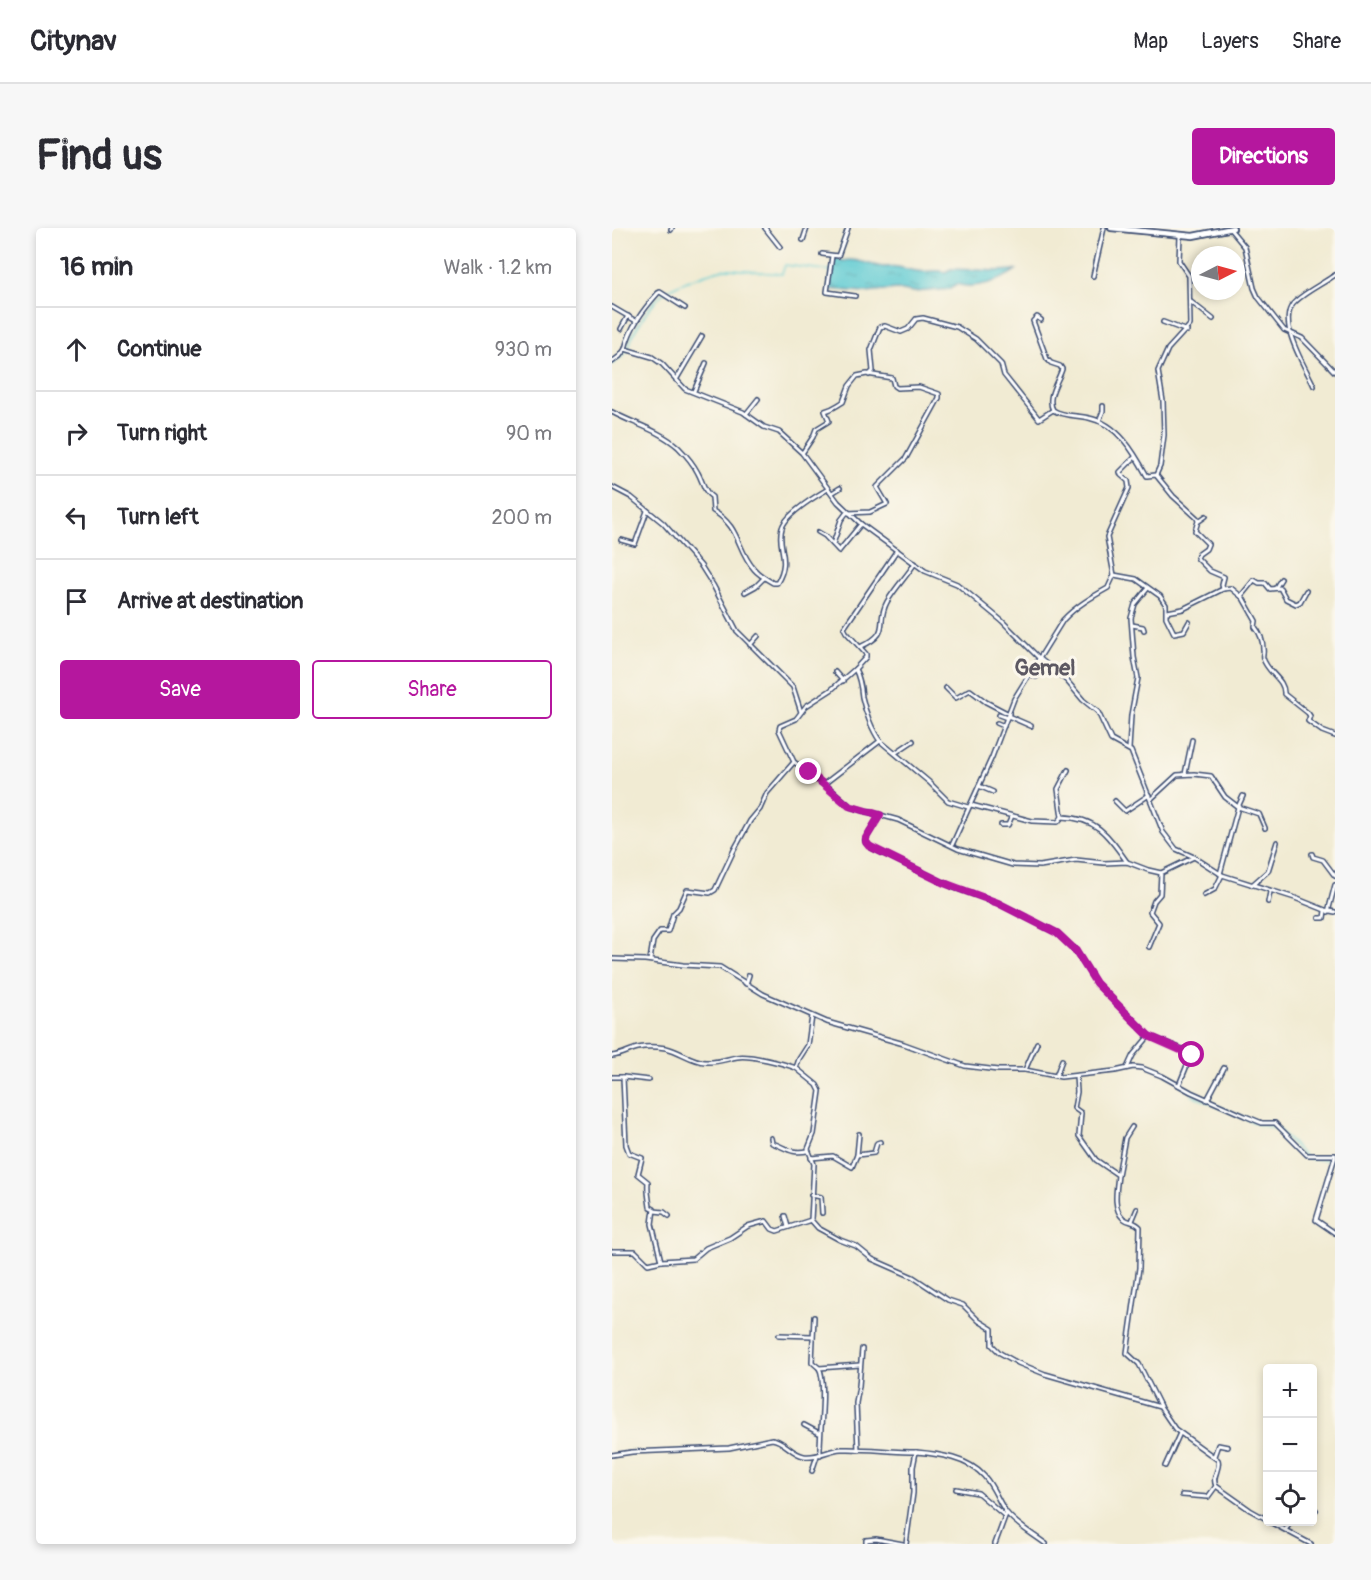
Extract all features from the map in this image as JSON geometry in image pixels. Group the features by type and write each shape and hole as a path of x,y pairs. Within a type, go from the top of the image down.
{"main road":[{"path":"1111,228 1180,236 1232,228"}],"street":[{"path":"765,228 780,247"},
{"path":"803,240 807,228"},
{"path":"822,254 838,255 848,228"},
{"path":"1093,276 1104,228"},
{"path":"1232,228 1245,247 1258,297 1282,327 1308,343 1335,372"},
{"path":"1156,475 1160,466 1164,435 1163,401 1157,372 1173,343 1190,326 1191,302 1188,274 1179,261 1180,236"},
{"path":"832,256 827,292 855,296"},
{"path":"1314,387 1287,317 1293,304 1335,275"},
{"path":"612,362 626,350 627,338 636,321 661,293 685,308"},
{"path":"1191,302 1214,319"},
{"path":"612,307 636,321"},
{"path":"621,329 628,316"},
{"path":"1041,320 1037,317 1034,321 1047,359 1062,369 1051,398 1050,405 1053,410 1061,414 1090,418 1114,430 1122,437 1147,477 1156,475"},
{"path":"869,375 873,371 871,350 880,327 885,326 901,332 908,329 917,318 924,318 961,329 987,349 1001,364 1004,375 1039,419 1053,410"},
{"path":"1163,322 1186,331"},
{"path":"676,380 702,336"},
{"path":"626,350 656,359 685,389 746,414 764,427 779,432 802,453 847,512 925,571 950,581 1002,621 1098,712 1111,740 1129,749"},
{"path":"694,391 706,363"},
{"path":"802,453 816,429 829,422 825,411 833,410 843,402 849,386 857,376 892,378 895,387 920,387 936,393 939,397 906,458 877,488 887,504 870,512 847,512"},
{"path":"746,414 758,399"},
{"path":"1099,421 1103,406"},
{"path":"612,412 630,421 638,422 678,447 697,471 708,495 713,498 712,511 732,527 751,565 764,578 775,583 781,576 784,562 781,531 784,524 800,507 828,488"},
{"path":"952,845 1014,699 1029,673 1063,620 1096,593 1108,588 1114,575 1107,537 1130,488 1128,481 1120,475 1120,472 1135,457"},
{"path":"1156,475 1173,496 1199,521"},
{"path":"612,487 631,497 668,528 701,566 735,629 792,685 801,712"},
{"path":"832,493 840,488"},
{"path":"621,540 635,544 647,511"},
{"path":"833,543 847,512"},
{"path":"1206,516 1199,521 1195,531 1208,546 1198,554 1197,558 1212,572 1224,578 1221,585 1223,589"},
{"path":"818,532 833,543 839,551 861,524"},
{"path":"897,550 845,627 845,631 866,656 843,681 807,705 796,719 782,724 779,729 794,762 850,807 903,822 952,845 1013,865 1040,866 1076,860 1104,863 1127,862 1161,873 1194,857"},
{"path":"860,647 877,638 882,628 887,602 915,563"},
{"path":"1114,575 1133,578 1163,599 1167,607 1166,617 1175,634 1184,631 1189,622"},
{"path":"745,592 764,578"},
{"path":"1241,596 1254,580 1265,583 1270,589 1276,587 1281,579"},
{"path":"1166,612 1183,609 1229,587 1241,596 1256,621 1255,626 1264,651 1262,657 1268,668 1283,685 1284,694 1308,713 1310,716 1308,721 1311,724 1335,736"},
{"path":"1276,587 1282,591 1287,600 1297,604 1306,591"},
{"path":"1148,588 1135,604 1132,625 1138,678 1131,715 1129,749 1169,842 1179,851 1194,857 1221,874 1295,898 1326,911 1335,912"},
{"path":"1132,625 1143,627 1144,630"},
{"path":"750,645 758,636"},
{"path":"855,669 860,679 864,702 880,741 948,801 1043,822 1058,822 1062,817 1058,789 1068,771"},
{"path":"835,672 843,681"},
{"path":"1029,673 1037,677 1041,672"},
{"path":"946,688 956,698 971,691 1008,716 1031,726"},
{"path":"999,715 1008,716"},
{"path":"997,723 1004,726"},
{"path":"1185,774 1192,740"},
{"path":"824,784 880,741"},
{"path":"895,753 914,741"},
{"path":"650,960 653,941 660,931 668,931 673,914 687,890 710,892 715,890 734,850 750,821 760,809 767,793 794,762"},
{"path":"1151,799 1175,776 1185,774 1210,776 1225,797 1238,807 1260,815 1265,828"},
{"path":"979,786 993,792"},
{"path":"1115,801 1125,811 1149,795"},
{"path":"1204,895 1215,889 1221,874 1242,796"},
{"path":"880,815 866,838 869,846 949,885 1015,911 1061,936 1076,951 1096,983 1149,1036 1192,1053 1179,1085"},
{"path":"1001,825 1008,825 1012,816"},
{"path":"1062,817 1082,820 1100,828 1127,862"},
{"path":"1252,885 1268,871 1277,842"},
{"path":"1312,854 1313,857 1323,861 1335,876"},
{"path":"1149,947 1160,923 1150,912 1154,901 1160,894 1161,873"},
{"path":"1318,918 1324,918 1335,885"},
{"path":"1268,902 1271,891"},
{"path":"612,959 717,966 746,984 812,1016 965,1066 1025,1070 1056,1076 1076,1076 1136,1067 1147,1070 1207,1100 1262,1122 1275,1123 1306,1155 1335,1156 1322,1207 1316,1220 1335,1233"},
{"path":"746,984 749,975"},
{"path":"796,1068 808,1045 812,1016"},
{"path":"1127,1068 1133,1055 1149,1036"},
{"path":"1025,1070 1037,1044"},
{"path":"612,1056 650,1047 668,1049 682,1056 704,1062 721,1062 745,1056 783,1063 796,1068 813,1081 820,1091 814,1134 808,1151 814,1164 811,1220 816,1227 859,1247 867,1256 913,1278 948,1300 963,1305 978,1320 992,1329 992,1345 995,1350 1016,1363 1045,1374 1161,1408"},
{"path":"1056,1076 1062,1060"},
{"path":"1207,1100 1224,1068"},
{"path":"1076,1076 1077,1092 1074,1108 1082,1113 1079,1136 1096,1160 1118,1175"},
{"path":"612,1077 649,1080"},
{"path":"623,1077 626,1145 629,1153 642,1158 638,1174 648,1180 647,1191 650,1207 654,1211 664,1212 669,1216"},
{"path":"1132,1128 1125,1138 1116,1195 1123,1218 1140,1227 1140,1254 1127,1353 1139,1364 1169,1423 1214,1456 1219,1464 1214,1479 1216,1486 1263,1518"},
{"path":"811,1158 833,1156 852,1167 857,1155 859,1134"},
{"path":"771,1138 772,1143 782,1149 797,1153 808,1151"},
{"path":"857,1155 874,1154 877,1143 880,1142"},
{"path":"811,1195 821,1197 822,1213"},
{"path":"1132,1221 1137,1209"},
{"path":"654,1211 652,1226 661,1261"},
{"path":"785,1216 788,1227"},
{"path":"612,1251 636,1251 648,1264 693,1259 706,1248 727,1240 758,1222 766,1221 775,1231 811,1220"},
{"path":"812,1471 818,1456 823,1405 819,1368 812,1362 814,1317"},
{"path":"779,1335 812,1336"},
{"path":"858,1450 856,1403 862,1349"},
{"path":"819,1368 860,1365"},
{"path":"804,1425 819,1433"},
{"path":"1165,1466 1180,1433"},
{"path":"612,1455 632,1452 729,1449 772,1439 778,1440 798,1454 818,1456 837,1449 916,1452 950,1458 975,1468 988,1481 1006,1514 995,1544"},
{"path":"1214,1456 1218,1445 1228,1447"},
{"path":"866,1544 866,1540 874,1539 904,1544 913,1492 913,1467 916,1452"},
{"path":"1182,1495 1209,1497 1216,1486"},
{"path":"956,1489 978,1494 1046,1544"},
{"path":"1280,1526 1311,1544"}],"water":[{"path":"834,257 843,261 853,260 884,267 920,271 1016,270 1003,278 979,285 956,284 950,289 914,292 897,289 865,292 829,289"}],"waterway":[{"path":"612,364 624,355 635,331 655,301 666,291 683,283 727,269 782,274 785,265 832,271"},
{"path":"1192,1095 1258,1124 1278,1129 1305,1157 1334,1160"}],"district":[{"name":"Gemel","path":"1045,667"}],"route":[{"path":"809,772 849,806 880,815 866,838 869,846 955,888 998,903 1057,933 1076,951 1096,983 1149,1036 1192,1055"}]}
